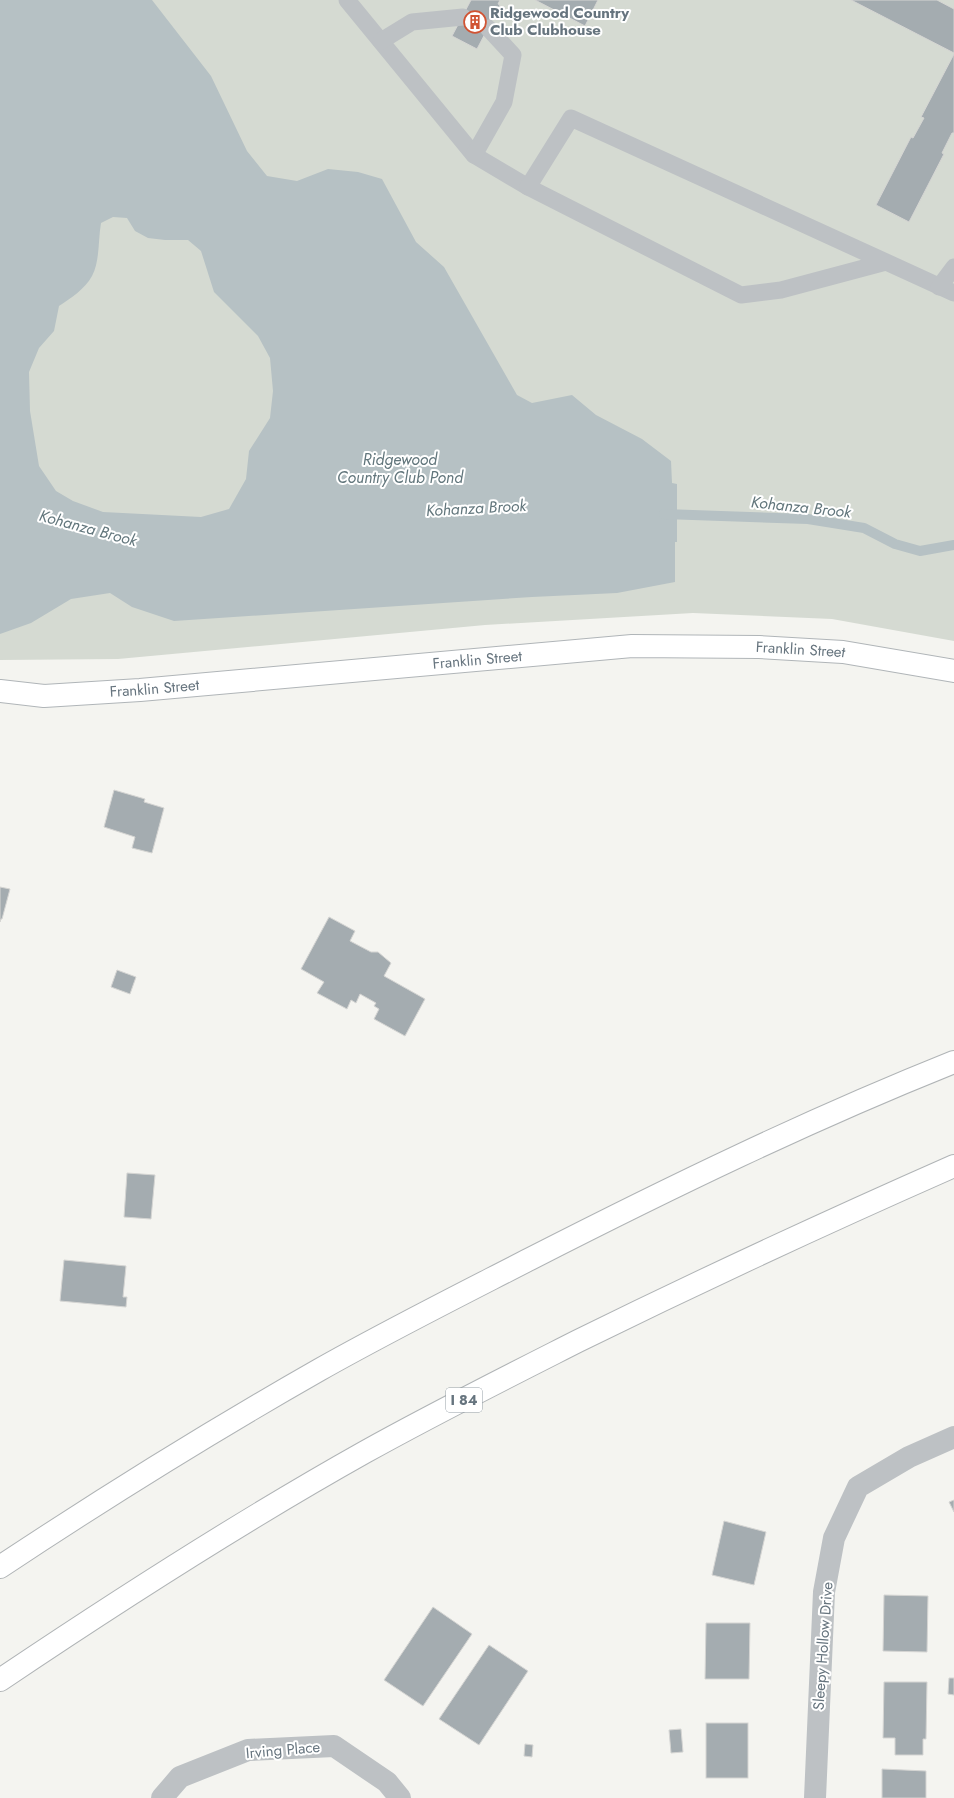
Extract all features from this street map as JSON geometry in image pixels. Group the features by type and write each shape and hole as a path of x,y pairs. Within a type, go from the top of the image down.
{"main road":[{"name":"Franklin Street","path":"0,691 44,696 140,690 632,646 759,647 843,652 954,671"},
{"path":"0,1567 167,1460 300,1381 465,1292 621,1212 778,1137 954,1062"},
{"name":"I 84","path":"0,1680 216,1540 366,1451 512,1374 660,1301 817,1226 954,1166"}],"street":[{"name":"Sleepy Hollow Drive","path":"815,1798 824,1592 834,1538 858,1487 909,1457 954,1437"},
{"name":"Irving Place","path":"162,1798 180,1777 248,1750 334,1746 387,1782 400,1798"}],"lane":[{"path":"347,0 474,155 528,187 740,295 781,290 886,262"},
{"path":"381,41 412,22 463,17"},
{"path":"474,155 504,102 513,55 488,28"},
{"path":"528,187 571,118 947,290 954,267"}],"shaded area":[{"path":"0,0 954,0 954,641 832,619 693,613 485,625 118,659 0,660"}],"water":[{"name":"Ridgewood Country Club Pond","path":"0,0 152,0 211,76 247,151 267,176 297,181 328,169 358,172 382,179 416,242 444,267 517,395 532,403 572,395 596,415 642,439 671,461 672,483 677,484 675,582 617,593 532,597 174,621 132,607 110,593 71,599 31,623 0,634","holes":["113,217 127,218 135,231 148,238 188,240 201,251 214,292 258,336 270,358 273,391 270,418 249,451 246,479 229,509 201,517 103,512 73,501 56,491 39,466 30,411 29,372 39,348 54,331 59,306 82,289 89,281 95,270 98,257 101,223"]}],"building":[{"name":"Ridgewood Country Club Clubhouse","path":"471,0 500,0 498,4 500,5 477,49 452,36"},
{"name":"Ridgewood Country Club Clubhouse","path":"535,0 598,0 585,26"},
{"path":"851,0 937,0 954,9 954,53"},
{"path":"954,54 954,133 952,133 942,153 944,154 909,222 876,205 911,137 913,138 924,118 921,117"},
{"path":"114,790 145,799 144,802 164,808 152,853 132,848 135,837 104,827"},
{"path":"0,887 10,889 0,922"},
{"path":"329,917 355,931 350,941 371,952 378,952 391,963 384,976 425,999 405,1036 374,1019 379,1009 374,1006 376,1003 360,994 356,1003 351,1000 347,1009 317,993 324,982 301,969"},
{"path":"117,970 136,977 130,994 111,987"},
{"path":"127,1173 155,1175 151,1219 124,1217"},
{"path":"64,1260 126,1266 123,1297 127,1297 126,1307 60,1301"},
{"path":"954,1500 954,1512 949,1502"},
{"path":"724,1521 766,1532 754,1585 712,1575"},
{"path":"884,1595 928,1596 927,1652 883,1651"},
{"path":"433,1607 472,1634 423,1706 384,1680"},
{"path":"706,1623 750,1623 749,1679 705,1679"},
{"path":"489,1645 528,1671 479,1745 439,1719"},
{"path":"949,1678 954,1678 954,1695 948,1694"},
{"path":"884,1682 927,1682 926,1739 923,1739 923,1755 895,1755 895,1738 883,1738"},
{"path":"706,1723 748,1723 748,1778 706,1778"},
{"path":"681,1729 683,1752 671,1753 669,1730"},
{"path":"525,1744 533,1745 532,1757 524,1756"},
{"path":"882,1769 926,1771 926,1798 882,1798"}],"waterway":[{"name":"Kohanza Brook","path":"664,514 808,519 864,528 895,544 920,551 954,545"}],"place":[{"name":"Ridgewood Country Club Clubhouse","path":"475,22"}]}
